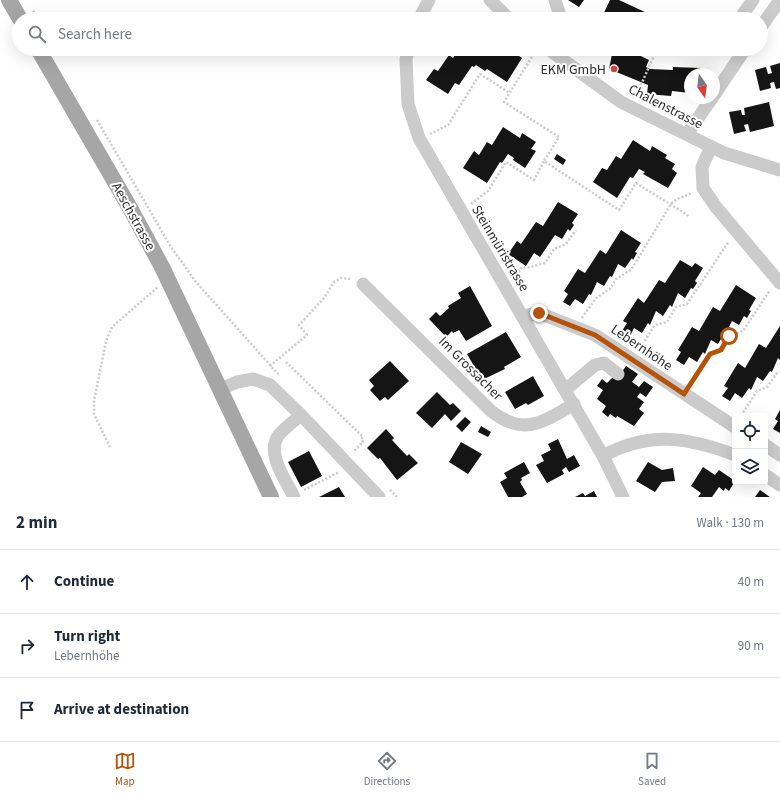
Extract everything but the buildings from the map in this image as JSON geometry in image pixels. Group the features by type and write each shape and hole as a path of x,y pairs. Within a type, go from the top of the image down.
{"main road":[{"path":"9,0 16,12"},
{"name":"Aeschstrasse","path":"42,56 130,208 168,280 271,497"}],"street":[{"path":"423,12 429,0"},
{"path":"490,0 502,12"},
{"path":"555,0 559,12"},
{"path":"744,12 753,0"},
{"path":"768,17 780,0"},
{"name":"Steinmüristrasse","path":"407,56 408,104 420,138 574,404 603,456 623,497"},
{"name":"Chalenstrasse","path":"556,56 621,102 724,153 780,170"},
{"path":"720,86 740,56"},
{"path":"687,134 708,104"},
{"path":"711,147 702,167 703,188 709,198 778,281"},
{"name":"Im Grossacher","path":"363,284 491,411 502,420 528,426 542,423 574,404"},
{"name":"Lebernhöhe","path":"524,316 539,313 595,335 732,425"},
{"path":"565,390 594,365 604,363 618,374"},
{"path":"221,389 237,382 253,379 270,385 383,492"},
{"path":"299,494 275,459 274,446 278,436 302,415"},
{"path":"603,456 618,448 645,442 677,438 705,443 732,454"},
{"path":"768,447 780,455"},
{"path":"768,476 780,485"}],"path":[{"path":"480,197 488,192 506,162 534,180 559,137 504,102 540,56"},
{"path":"640,86 653,56"},
{"path":"420,138 448,125 480,74 510,93"},
{"path":"95,116 171,247 196,282 270,366 281,376"},
{"path":"544,161 619,210 636,183 672,204 689,216"},
{"path":"590,305 596,298 610,290 616,279 631,270 672,204 677,199 703,188"},
{"path":"507,289 522,268 528,268 536,264 545,263 554,250 566,244 576,230"},
{"path":"647,338 655,325 666,322 676,307 687,304 735,230"},
{"path":"270,366 307,335 299,325 324,298 334,282 341,278 351,279 363,284"},
{"path":"110,447 94,414 94,401 106,341 112,327 151,291 168,280"},
{"path":"684,394 710,354 721,350 729,336 743,331 778,281"},
{"path":"286,362 363,437 361,439 363,442 362,445 353,452"},
{"path":"744,413 758,392 768,387 777,373 780,372"},
{"path":"348,447 358,457"},
{"path":"299,494 338,472"},
{"path":"383,492 397,497"}],"place":[{"name":"EKM GmbH","path":"614,69"}],"route":[{"path":"539,313 595,335 684,394 710,354 721,350 729,336"}]}
